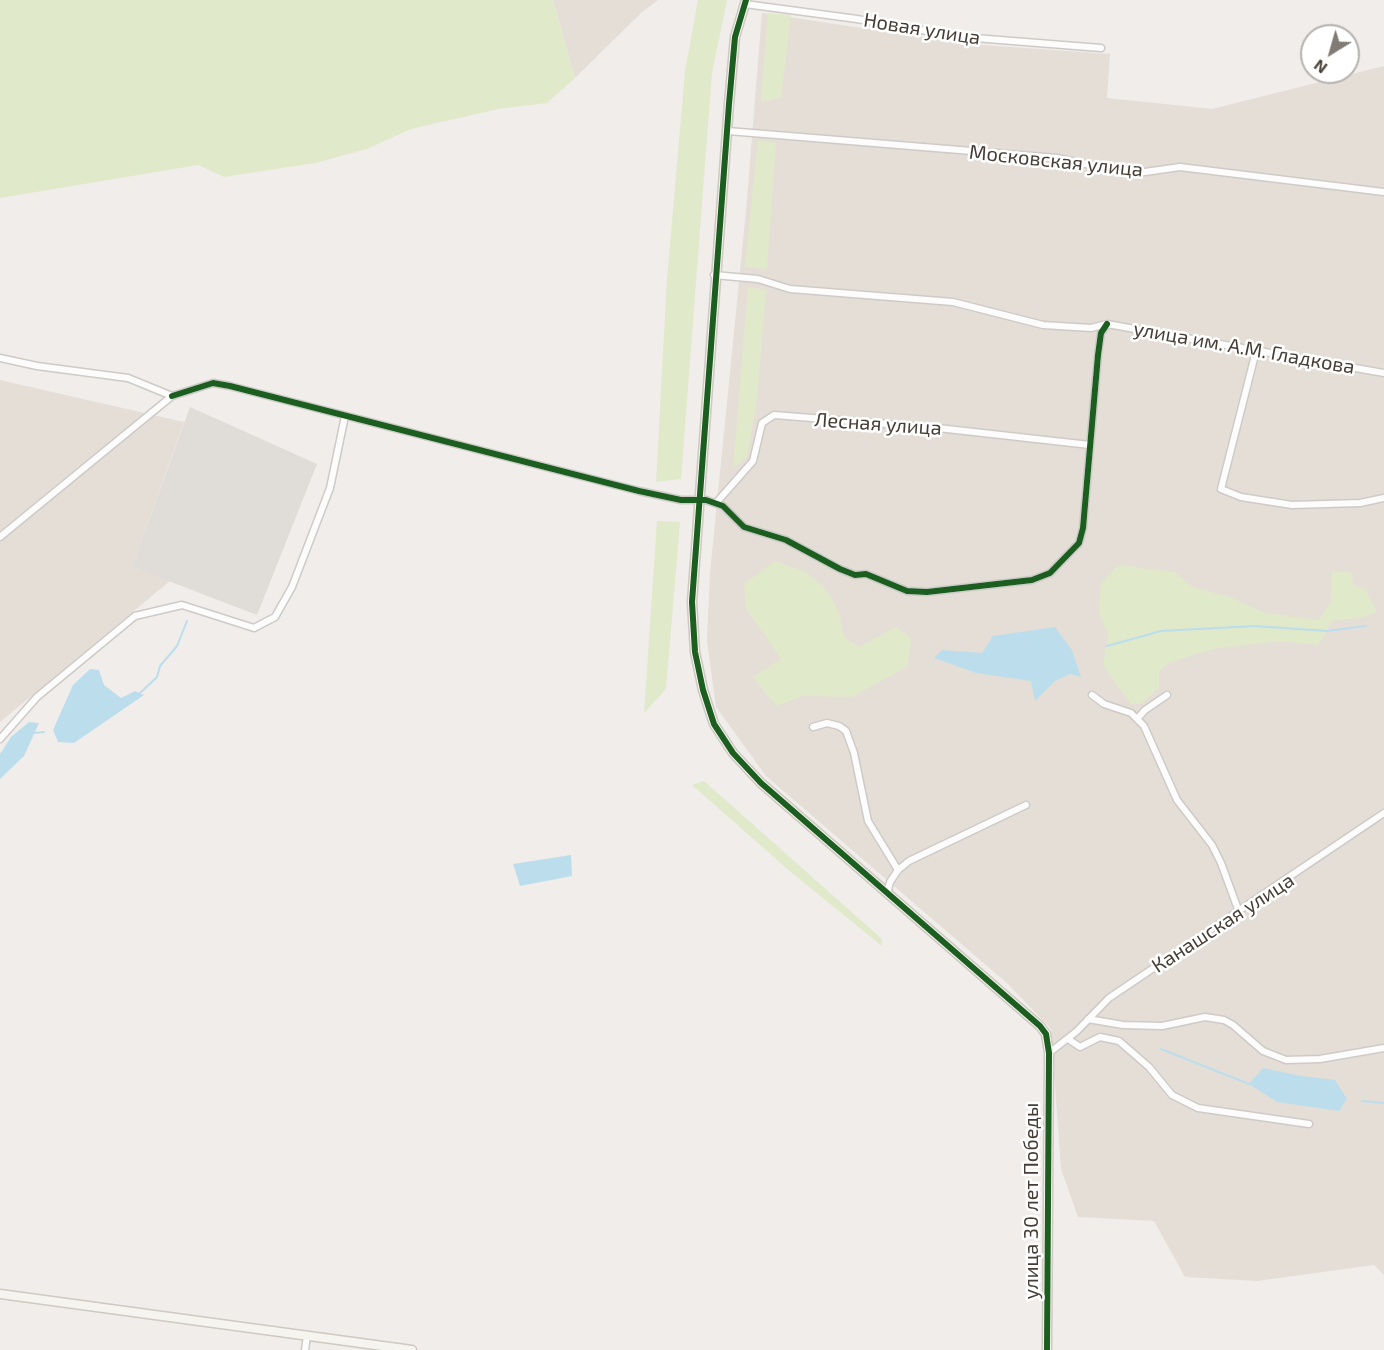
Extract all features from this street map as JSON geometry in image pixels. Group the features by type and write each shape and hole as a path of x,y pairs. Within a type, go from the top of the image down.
{"street":[{"name":"Новая улица","path":"745,2 962,37 1101,48"},
{"name":"улица 30 лет Победы","path":"745,2 735,37 714,275 692,602 696,652 703,690 714,724 733,753 761,783 1040,1026 1046,1034 1049,1053 1047,1350"},
{"name":"Московская улица","path":"728,131 1057,158 1119,171 1145,172 1180,167 1384,192"},
{"name":"улица им. А.М. Гладкова","path":"714,275 758,279 789,289 952,302 1043,325 1091,328 1107,324 1384,373"},
{"path":"0,537 172,396 213,384 639,491 681,500 716,503 723,506 744,527 786,540 855,575 866,574 907,591 927,592 1032,580 1050,573 1059,565 1078,543 1083,528 1101,333 1107,324"},
{"path":"1257,351 1221,489 1241,497 1292,505 1360,503 1384,498"},
{"path":"0,358 37,366 128,378 172,396"},
{"name":"Лесная улица","path":"716,503 753,461 762,423 774,415 938,428 1090,445"},
{"path":"0,739 37,697 135,616 182,605 254,628 275,617 292,587 330,488 345,416"},
{"path":"1092,695 1104,704 1131,713 1144,726 1177,800 1212,845 1239,912"},
{"path":"1137,719 1145,710 1167,695"},
{"path":"813,727 827,723 840,726 846,731 854,753 868,821 875,837 898,870"},
{"path":"887,894 890,882 898,870 909,861 1026,805"},
{"name":"Канашская улица","path":"1049,1053 1068,1039 1109,998 1384,813"},
{"path":"1088,1019 1123,1025 1162,1026 1205,1017 1224,1020 1233,1024 1263,1051 1286,1060 1320,1059 1384,1048"},
{"path":"1068,1039 1080,1047 1100,1037 1119,1041 1149,1067 1172,1095 1198,1108 1309,1124"},
{"path":"0,1294 382,1348 412,1350"},
{"path":"305,1350 307,1336"}],"shaded area":[{"path":"553,0 658,0 641,13 575,78"},
{"path":"762,13 968,44 1110,54 1107,98 1212,109 1312,84 1360,84 1360,72 1384,66 1384,1275 1374,1265 1257,1281 1185,1277 1154,1221 1078,1217 1061,1169 1051,1029 1008,984 766,776 716,707 707,641 710,573 746,211"},
{"path":"0,380 184,422 132,567 170,581 0,722"},
{"path":"190,407 317,464 257,615 132,567"}],"green space":[{"path":"0,0 553,0 575,78 547,103 498,109 411,129 367,149 315,163 224,177 198,165 0,198"},
{"path":"698,0 727,0 712,73 681,479 656,482 667,279 685,71"},
{"path":"768,13 791,15 781,98 761,102"},
{"path":"758,140 776,143 767,269 745,267"},
{"path":"748,287 766,290 757,400 747,457 733,469"},
{"path":"657,521 680,522 666,689 644,713"},
{"path":"775,561 806,572 822,585 831,596 839,614 844,637 859,647 896,627 911,638 908,666 852,697 803,696 776,706 753,677 781,659 746,608 744,584"},
{"path":"1118,565 1175,572 1192,587 1230,597 1265,613 1319,620 1331,601 1332,571 1351,573 1353,584 1366,590 1377,612 1365,617 1332,621 1318,645 1279,641 1213,649 1168,663 1159,672 1159,688 1141,704 1131,704 1103,665 1108,635 1099,612 1101,583"},
{"path":"704,781 882,939 882,946 792,873 692,785"}],"water":[{"path":"1055,627 1072,650 1081,677 1070,674 1055,681 1035,701 1031,681 976,673 934,658 942,650 982,653 993,636"},
{"path":"90,669 99,670 104,685 121,698 135,691 144,695 74,743 58,742 53,730 73,685"},
{"path":"29,722 39,723 24,756 0,779 0,754 11,737"},
{"path":"571,855 572,876 520,886 513,864"},
{"path":"1263,1068 1335,1080 1347,1099 1339,1111 1277,1102 1249,1084"}],"waterway":[{"path":"140,693 157,677 160,666 177,646 187,621"},
{"path":"1107,646 1161,631 1255,626 1327,631 1366,626"},
{"path":"34,733 44,732"},
{"path":"1161,1049 1249,1084"},
{"path":"1362,1101 1384,1103"}],"cycle path":[{"path":"746,0 735,37 692,602 695,652 703,690 714,724 733,753 761,783 1040,1026 1046,1034 1049,1053 1047,1350"},
{"path":"172,396 213,383 230,386 639,491 681,500 706,500 723,506 744,527 786,540 840,569 855,575 866,574 907,591 927,592 1032,580 1050,573 1079,543 1083,528 1098,355 1101,333 1107,324"}]}
